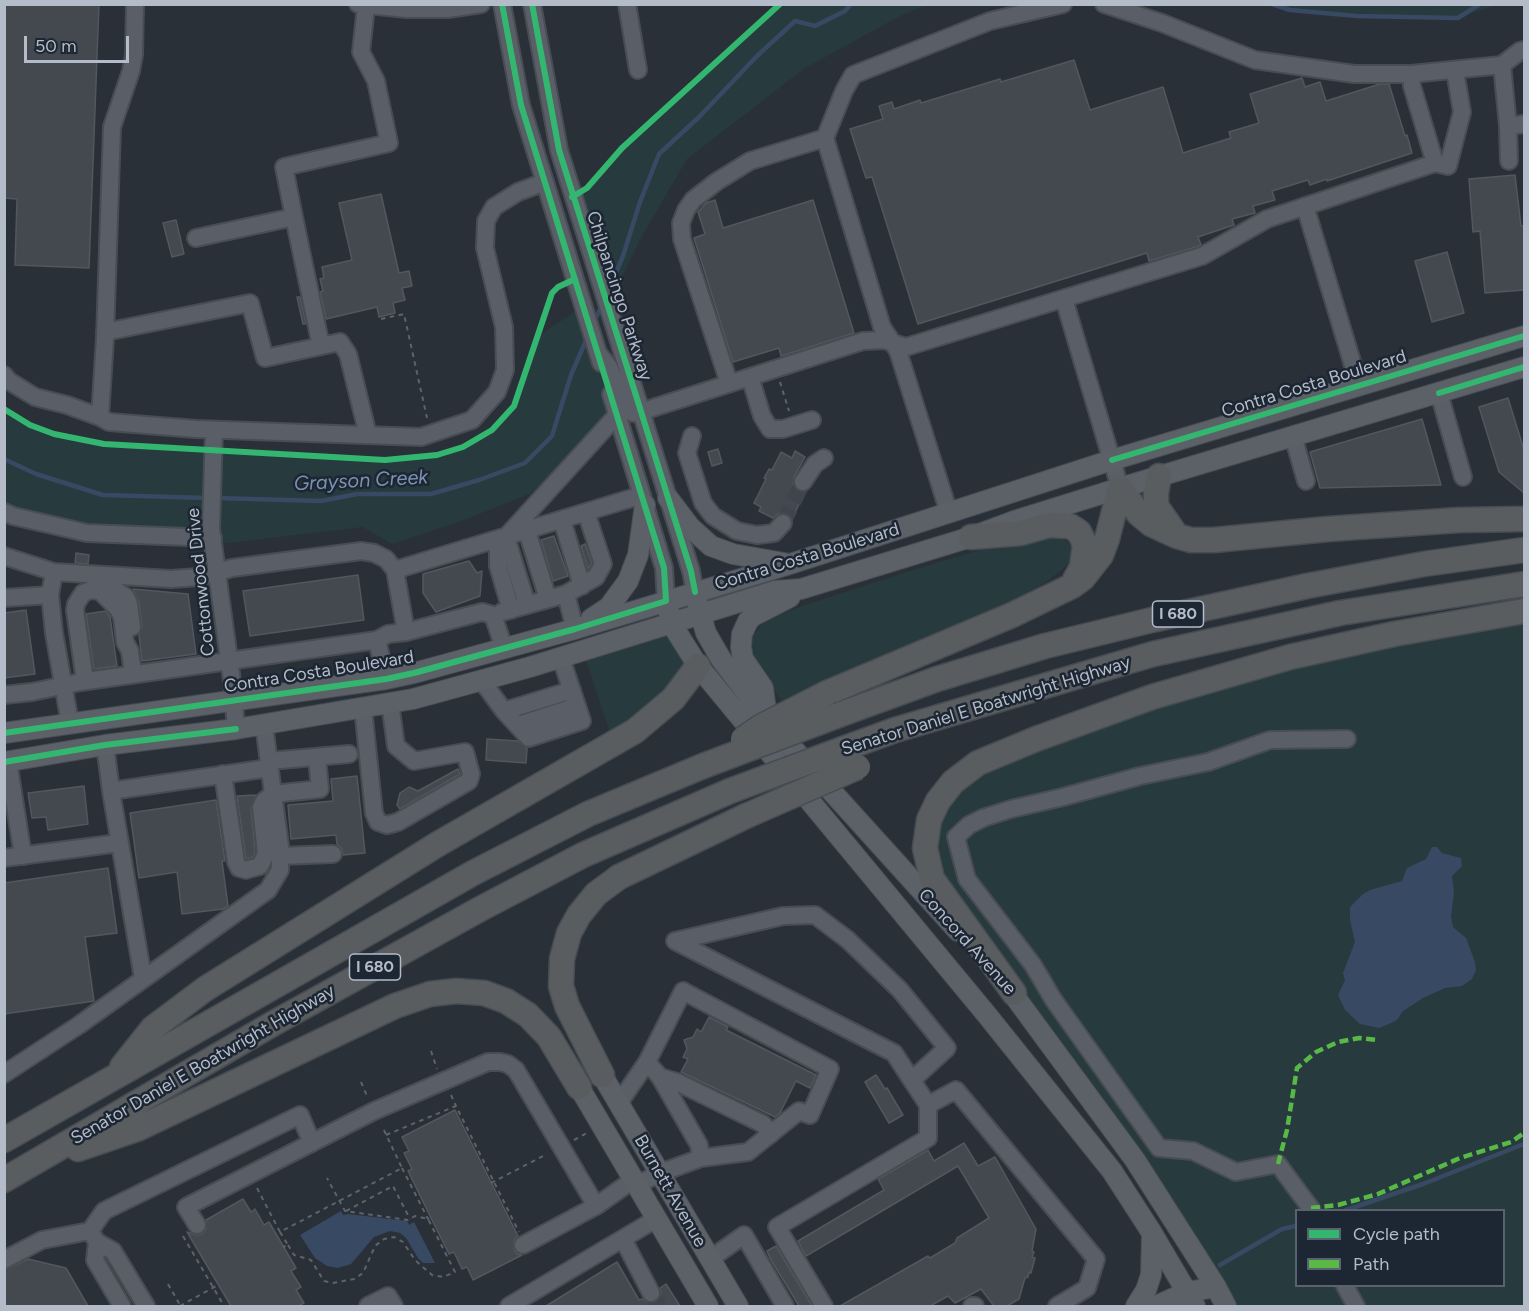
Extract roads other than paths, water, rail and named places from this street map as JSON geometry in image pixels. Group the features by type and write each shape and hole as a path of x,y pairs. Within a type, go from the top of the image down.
{"highway":[{"path":"1159,476 1155,494 1156,506 1177,536"},
{"path":"1120,488 1139,514 1151,524 1191,540 1412,523 1524,519"},
{"path":"703,766 762,726 827,693 1012,615 1083,578 1101,555 1120,488"},
{"path":"971,537 1021,533 1049,525 1070,526 1079,532 1085,544 1082,567 1071,586"},
{"name":"Senator Daniel E Boatwright Highway","path":"4,1140 472,873 588,814 703,766 937,679 1045,646 1307,586 1400,568 1524,550"},
{"name":"Senator Daniel E Boatwright Highway","path":"4,1180 274,1023 482,908 583,855 730,791 851,758 895,730 1153,654 1340,613 1524,584"},
{"path":"1014,993 932,879 925,848 929,820 938,801 953,782 978,763 1036,739 1152,697 1290,657 1394,634 1524,611"},
{"path":"113,1078 153,1028 205,989 438,844 635,731 673,699 698,666"},
{"path":"603,1075 567,1006 561,986 562,959 569,933 579,915 596,894 619,877 746,816 851,758"},
{"path":"30,1165 137,1130 395,1006 430,993 456,991 484,993 506,1001 528,1016 549,1037 579,1087"}],"main road":[{"name":"Contra Costa Boulevard","path":"4,733 386,679 575,629 790,564 1112,460 1524,336"},
{"name":"Contra Costa Boulevard","path":"6,777 105,746 264,725 390,704 482,681 775,591 801,590 1159,476 1524,369"},
{"path":"668,498 690,527 711,546 733,554 790,564"},
{"path":"575,629 609,607 628,581 638,555 643,500"},
{"path":"767,720 763,688 743,659 742,634 753,615 779,604 801,590"},
{"name":"Concord Avenue","path":"695,592 706,633 722,659 767,720 1014,993 1135,1160 1226,1306"},
{"name":"Concord Avenue","path":"666,601 671,623 698,666 1000,1031 1112,1171 1191,1299"},
{"path":"264,725 272,714 279,711 330,704 346,685"},
{"name":"Burnett Avenue","path":"603,1075 738,1306"},
{"name":"Burnett Avenue","path":"579,1087 708,1306"},
{"path":"1136,1306 1146,1290 1151,1275 1152,1233"},
{"path":"1156,1306 1191,1299 1216,1287"},
{"path":"1203,1306 1216,1287"}],"street":[{"path":"100,417 112,127 131,71 134,55 135,4"},
{"path":"321,346 284,167 389,143 376,81 361,52 362,5 407,9 448,9 482,4"},
{"name":"Chilpancingo Parkway","path":"502,4 521,105 664,568 666,601"},
{"name":"Chilpancingo Parkway","path":"532,4 559,150 668,498 695,592"},
{"path":"627,4 638,70"},
{"path":"949,513 893,342 882,327 825,138 853,75 990,21 1063,4"},
{"path":"1104,4 1162,23 1255,60 1354,74 1411,74 1502,65 1524,50"},
{"path":"1502,65 1516,125 1509,161"},
{"path":"598,353 609,367 627,409 633,413 640,412 863,341 884,340 906,347 1202,256 1267,219 1435,163 1448,166 1462,112 1455,70"},
{"path":"1411,74 1412,86 1435,163"},
{"path":"729,383 682,239 681,223 686,210 693,200 716,182 750,161 825,138"},
{"path":"4,375 9,381 35,397 67,405 110,422 214,430 421,437 472,420 497,392 506,370 504,327 485,248 486,221 494,207 518,192 545,182 551,185 560,199 576,250 586,266 597,273"},
{"path":"1305,207 1359,386"},
{"path":"196,238 294,217"},
{"path":"1064,299 1120,488"},
{"path":"105,332 250,303 265,358 340,342 348,354 368,435"},
{"path":"750,377 765,423 770,429 783,429 812,420"},
{"path":"1439,393 1463,477"},
{"path":"519,607 497,556 506,537 615,410"},
{"name":"Cottonwood Drive","path":"214,430 211,511 230,660 236,729"},
{"path":"692,436 687,453 703,503 714,516 737,531 757,535 774,533 783,523"},
{"path":"1293,436 1306,481"},
{"path":"803,482 815,464 824,458"},
{"path":"395,570 586,512 643,500"},
{"path":"4,512 87,533 213,538"},
{"path":"4,695 85,681 377,640 388,634 406,632 482,612 493,615 566,594 596,577 603,564 586,512"},
{"path":"562,520 582,586"},
{"path":"526,531 548,599"},
{"path":"4,556 54,572 171,579 218,573 232,568 361,551 374,553 386,559 395,570 406,632"},
{"path":"54,572 50,595 54,633 70,723"},
{"path":"85,681 76,604 83,593 91,590 100,591 118,609 122,617 133,674"},
{"path":"566,594 575,629"},
{"path":"4,598 50,595"},
{"path":"493,615 504,648"},
{"path":"377,640 386,679"},
{"path":"482,681 504,711 529,738 582,721 561,658"},
{"path":"504,711 574,698"},
{"path":"363,708 374,813 378,822 387,825 398,822 469,781 471,774 465,752 414,761 396,746 390,704"},
{"path":"4,1074 79,1025 268,890 280,870 280,856 264,725"},
{"path":"1311,1209 1278,1164 1236,1172 1193,1151 1159,1148 1053,999 1033,965 967,879 956,837 969,825 982,818 1011,809 1140,776 1208,762 1270,740 1347,739"},
{"path":"105,746 119,843 143,978"},
{"path":"368,750 396,746"},
{"path":"111,791 223,774 269,764 349,754"},
{"path":"223,774 236,862 239,868 246,870 255,868 264,861 266,854 261,807 264,801 273,794 320,789 317,757"},
{"path":"4,847 11,841 6,777"},
{"path":"6,777 23,856"},
{"path":"4,858 119,843"},
{"path":"280,856 333,854"},
{"path":"824,1306 777,1227 928,1138 928,1106 894,1053 675,941 783,916 815,915 849,940 900,990 947,1048 912,1080"},
{"path":"523,1245 635,1183 701,1158 748,1152 799,1111 810,1115 830,1069 683,991 647,1062 620,1103"},
{"path":"197,1226 186,1207 374,1112 488,1062 508,1064 516,1071 596,1206"},
{"path":"647,1062 660,1077 699,1145 701,1158"},
{"path":"660,1077 677,1082 763,1124 771,1134"},
{"path":"928,1106 956,1090 1096,1259 1087,1288 1057,1306"},
{"path":"122,1306 95,1260 93,1237 104,1211 300,1115 312,1143"},
{"path":"509,1306 656,1219"},
{"path":"710,1259 744,1235 785,1306"},
{"path":"4,1260 42,1240 93,1237 113,1251 146,1306"},
{"path":"623,1239 651,1293"},
{"path":"1346,1287 1356,1306"},
{"path":"368,1306 388,1296 394,1306"}],"water":[{"path":"1432,847 1437,847 1442,853 1461,858 1462,866 1452,876 1454,893 1451,916 1453,927 1466,938 1476,970 1472,979 1462,986 1445,988 1423,998 1403,1011 1397,1020 1389,1024 1379,1028 1360,1024 1345,1010 1338,995 1345,980 1343,973 1355,942 1350,920 1350,907 1370,890 1402,881 1407,868 1426,859"},
{"path":"341,1211 343,1215 407,1221 409,1225 414,1222 435,1263 423,1263 406,1238 400,1233 390,1231 374,1237 351,1264 338,1268 327,1266 315,1258 300,1235"}],"waterway":[{"name":"Grayson Creek","path":"609,289 659,154 795,21 815,26 845,11 851,4"},
{"name":"Grayson Creek","path":"1272,4 1290,10 1357,16 1458,18 1480,4"},
{"name":"Grayson Creek","path":"594,322 602,305"},
{"name":"Grayson Creek","path":"216,498 321,501 357,494 431,494 525,463 552,436 571,375 587,338"},
{"name":"Grayson Creek","path":"4,459 36,474 103,495 208,498"},
{"path":"1349,1209 1423,1184 1524,1144"},
{"path":"1220,1265 1282,1229 1295,1226"}],"tunnel":[{"path":"783,523 803,482"},
{"path":"651,1293 659,1306"}]}
